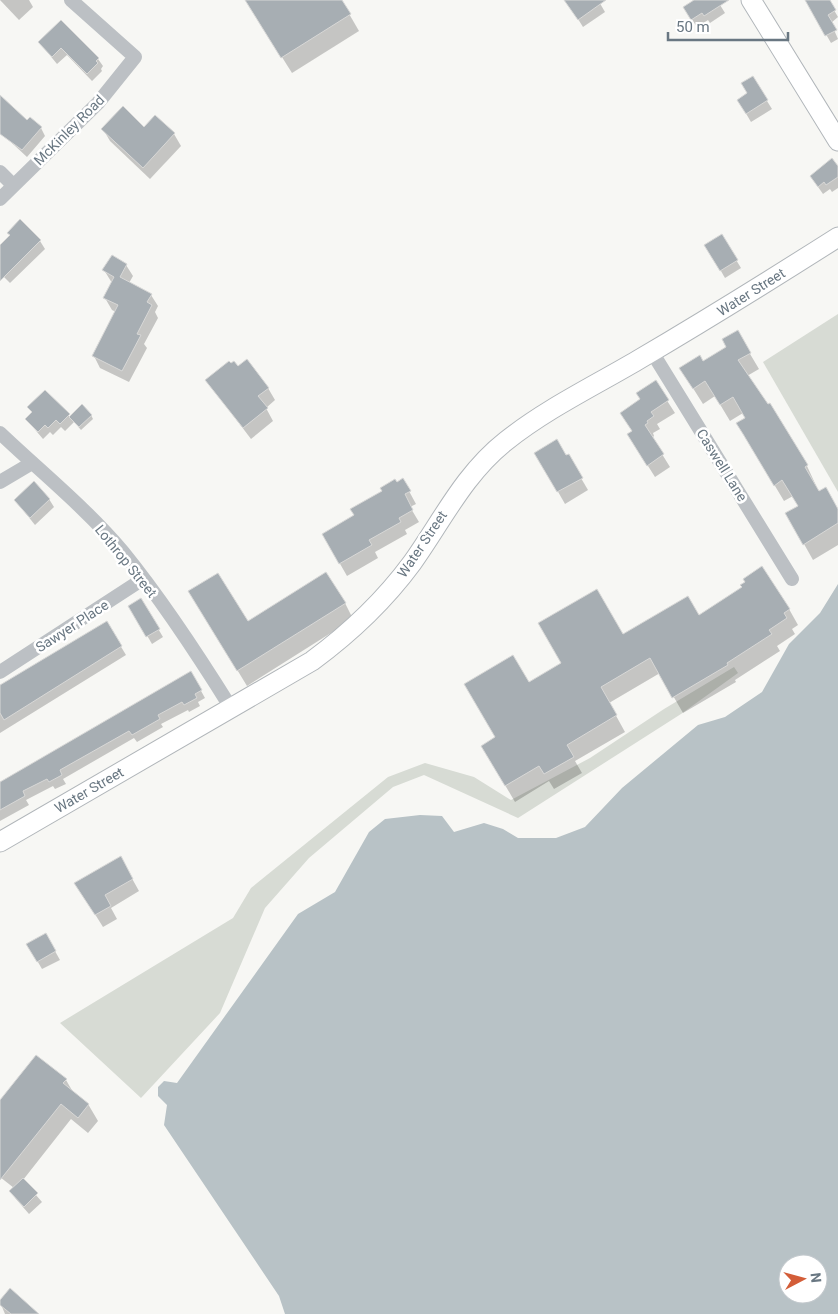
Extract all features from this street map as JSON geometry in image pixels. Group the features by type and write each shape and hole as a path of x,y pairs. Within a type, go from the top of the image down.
{"main road":[{"path":"751,0 838,141"},
{"name":"Water Street","path":"0,842 312,661 359,623 412,563 462,485 506,441 550,411 652,352 838,237"}],"street":[{"name":"McKinley Road","path":"0,199 98,103 135,57 71,0"},
{"path":"0,172 13,185"},
{"name":"Caswell Lane","path":"652,352 792,579"},
{"name":"Lothrop Street","path":"0,433 94,522 122,552 202,662 231,708"},
{"path":"0,482 32,463"},
{"name":"Sawyer Place","path":"0,672 143,579"}],"shaded area":[{"path":"838,314 838,492 763,362"},
{"path":"838,584 838,1314 285,1314 279,1296 164,1125 167,1105 158,1096 158,1087 164,1081 177,1083 298,914 335,892 369,832 385,819 420,815 442,816 454,832 484,823 503,829 518,838 556,838 585,827 622,788 698,725 725,717 762,692 789,644 820,613"},
{"path":"734,667 738,673 681,714 518,818 424,775 393,787 309,858 265,908 220,1013 141,1098 60,1023 233,918 251,888 388,777 425,763 474,777 511,800 590,758 664,709"}],"building":[{"path":"245,0 342,0 351,14 281,58"},
{"path":"564,0 606,0 578,20"},
{"path":"694,0 729,0 704,16 702,13 691,20 683,7"},
{"path":"805,0 830,0 836,10 828,15 837,30 825,36"},
{"path":"61,20 99,58 96,61 98,63 87,74 61,48 52,57 38,42"},
{"path":"753,76 768,100 746,114 737,100 747,93 741,83"},
{"path":"0,95 27,120 30,117 42,127 22,150 0,134"},
{"path":"123,106 144,127 155,115 175,133 143,168 101,129"},
{"path":"832,158 838,166 838,177 826,185 824,182 818,187 810,176"},
{"path":"20,219 41,240 0,281 0,245 10,235 7,233"},
{"path":"722,234 738,260 720,271 704,245"},
{"path":"112,255 127,264 120,277 152,294 147,302 152,305 137,334 141,335 122,371 92,356 118,305 103,298 114,277 102,270"},
{"path":"738,330 751,353 738,360 768,404 770,403 808,465 805,467 819,491 826,487 838,509 838,523 803,545 785,513 798,506 782,480 774,486 736,423 745,418 733,397 720,405 705,381 693,389 679,368 700,355 703,361 726,347 722,339"},
{"path":"247,359 269,388 258,396 268,408 243,428 205,380 229,361 231,363 234,361 238,366"},
{"path":"656,380 669,400 651,412 654,416 645,425 664,454 647,466 627,434 632,431 620,413 640,399 636,393"},
{"path":"45,390 70,414 60,424 56,420 48,428 45,425 38,432 25,419 32,412 27,407"},
{"path":"82,404 92,415 79,427 69,417"},
{"path":"557,439 566,455 569,454 583,478 557,492 534,453"},
{"path":"403,478 411,491 405,494 413,510 399,518 401,522 369,540 372,545 339,564 322,534 354,515 350,509 382,491 380,488 395,479 397,482"},
{"path":"34,481 50,499 30,518 14,500"},
{"path":"762,566 790,609 784,613 787,618 769,630 772,634 727,663 728,665 672,698 650,658 601,687 617,715 567,745 574,757 544,774 539,766 505,786 481,746 495,737 464,684 513,655 529,682 561,663 538,623 597,589 623,634 688,596 699,615 742,587 740,585 745,582 743,579"},
{"path":"326,572 346,603 237,671 188,591 218,573 248,621"},
{"path":"141,598 160,629 146,637 128,606"},
{"path":"107,621 122,646 4,720 0,713 0,685"},
{"path":"191,671 202,690 195,694 197,698 184,705 182,702 158,715 160,719 132,735 129,731 60,770 62,775 49,782 47,779 23,791 25,796 0,810 0,782"},
{"path":"121,856 133,879 105,895 111,906 95,915 74,883"},
{"path":"46,933 56,951 37,962 26,944"},
{"path":"36,1055 67,1079 63,1083 89,1104 78,1118 61,1104 0,1180 0,1100"},
{"path":"23,1178 38,1193 24,1207 9,1191"},
{"path":"10,1288 39,1314 11,1314 0,1305 0,1300"}]}
